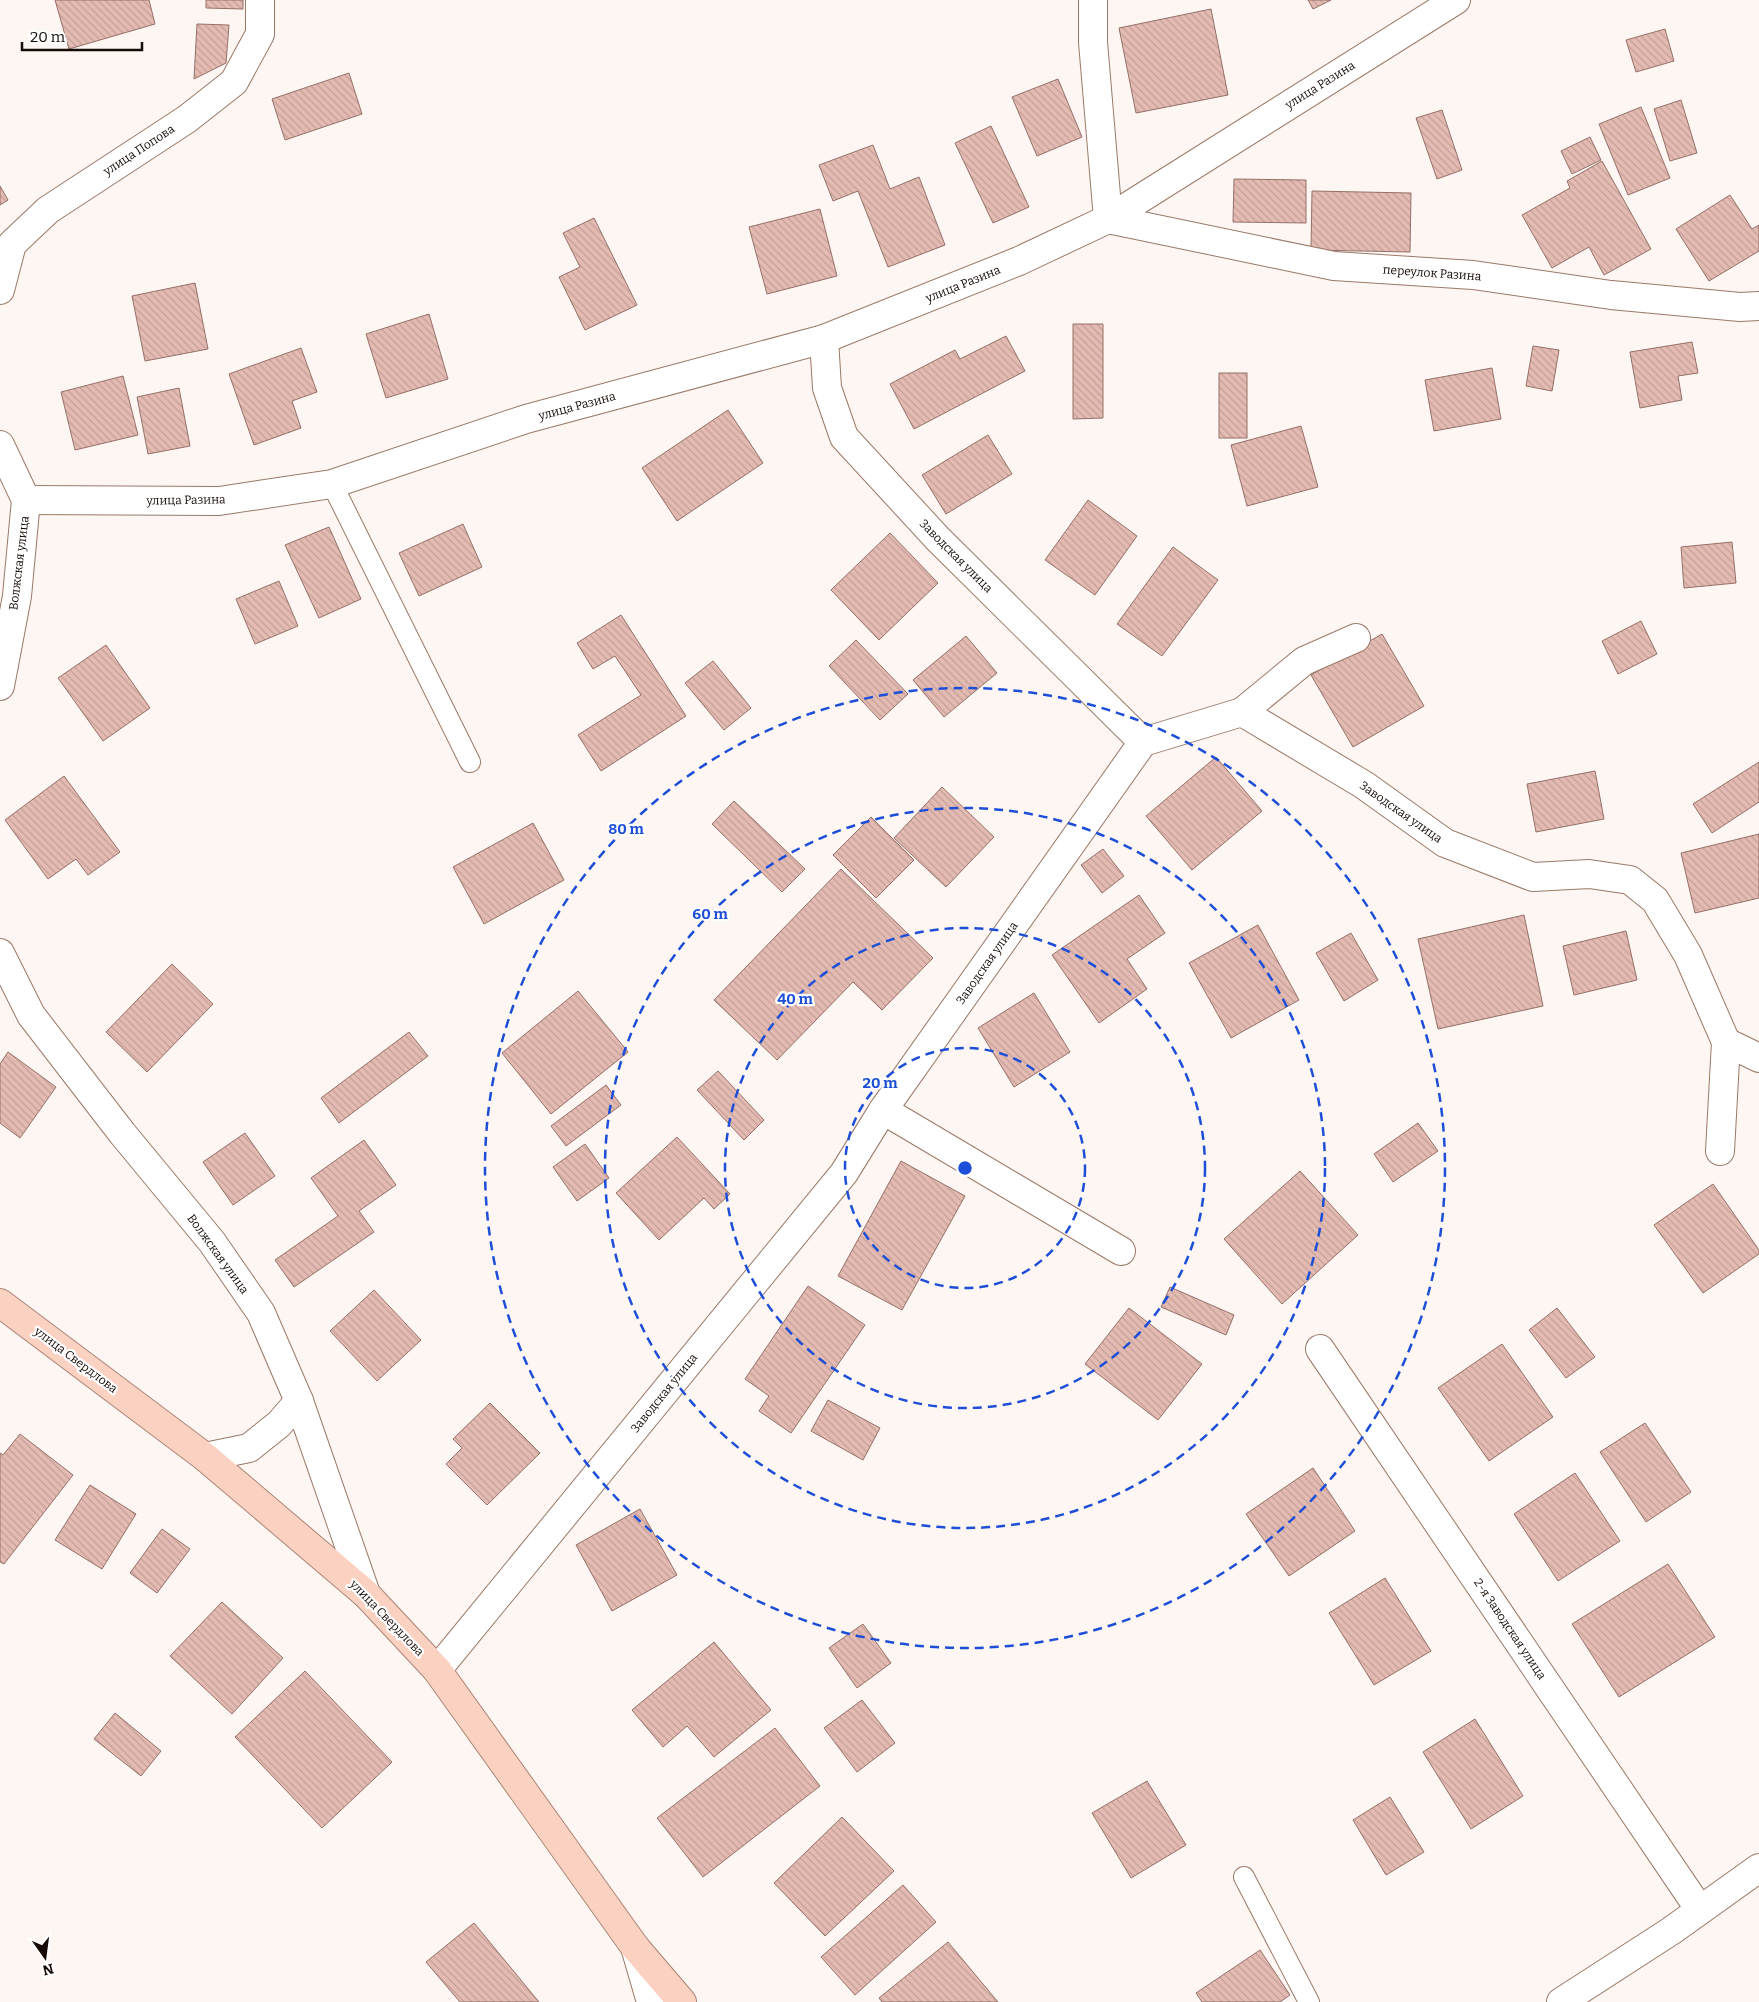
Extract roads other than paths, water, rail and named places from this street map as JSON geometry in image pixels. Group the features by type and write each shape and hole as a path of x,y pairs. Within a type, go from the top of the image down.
{"highway":[{"name":"улица Свердлова","path":"0,1303 205,1457 366,1594 437,1670 635,1947"},
{"path":"635,1947 682,2002"}],"street":[{"name":"улица Попова","path":"0,290 12,244 48,210 187,119 234,82 260,34 260,0"},
{"path":"1093,0 1093,42 1108,219"},
{"name":"улица Разина","path":"26,500 219,501 332,484 526,419 824,339 1019,261 1108,219 1456,0"},
{"name":"переулок Разина","path":"1108,219 1334,266 1474,275 1610,296 1740,307 1759,306"},
{"name":"Заводская улица","path":"437,1670 844,1173 883,1110 1143,742 938,540 844,437 827,388 824,339"},
{"name":"Волжская улица","path":"0,445 26,500 17,596 0,686"},
{"path":"1143,742 1242,712 1304,661 1356,638"},
{"name":"Заводская улица","path":"1242,712 1364,785 1445,843 1533,877 1589,874 1630,880 1655,900 1684,947 1726,1042 1720,1152"},
{"name":"Волжская улица","path":"0,953 31,1014 122,1134 212,1242 261,1313 299,1401 366,1594"},
{"path":"1726,1042 1759,1058"},
{"path":"883,1110 1121,1251"},
{"name":"2-я Заводская улица","path":"1320,1349 1700,1910"},
{"path":"205,1457 249,1448 279,1424 299,1401"},
{"path":"1562,2002 1700,1910 1759,1868"},
{"name":"улица Свердлова","path":"635,1947 651,2002"}],"lane":[{"path":"332,484 470,762"},
{"path":"1244,1877 1309,2002"}]}
